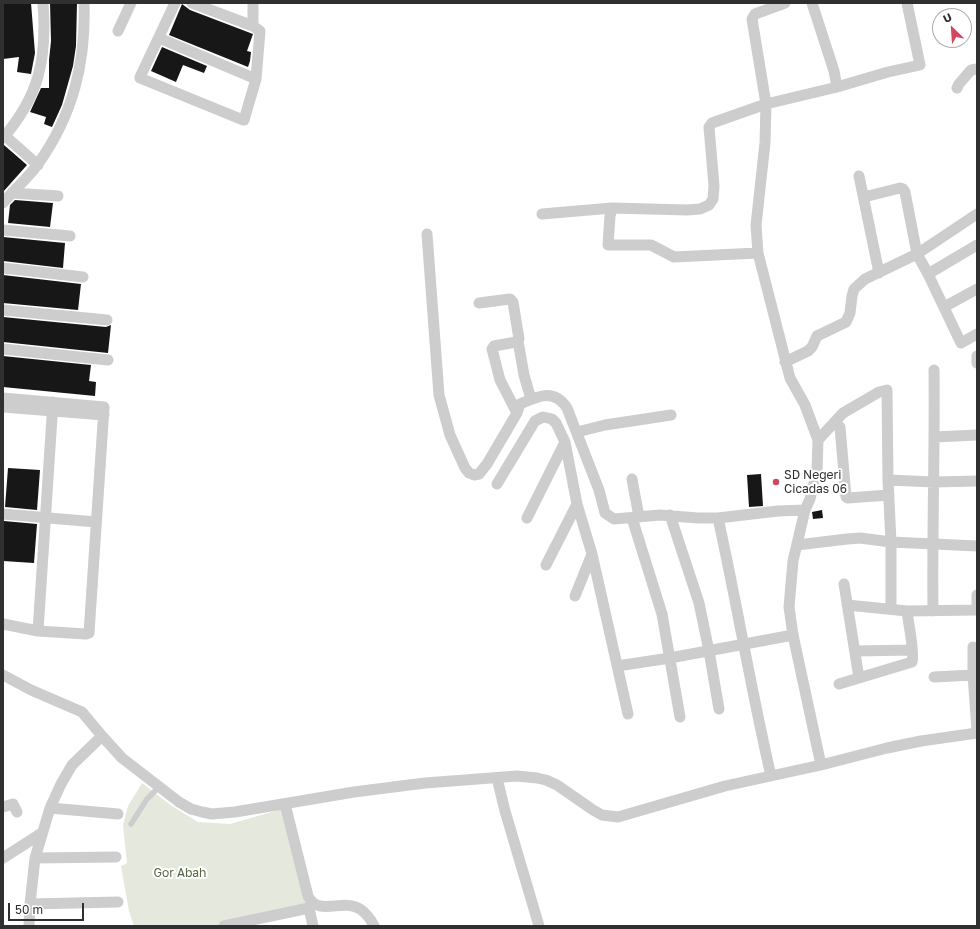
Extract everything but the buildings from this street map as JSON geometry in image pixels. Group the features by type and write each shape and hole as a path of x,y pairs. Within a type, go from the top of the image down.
{"street":[{"path":"38,164 4,136 25,109 35,88 42,65 45,34 44,3"},
{"path":"3,203 38,164 61,126 74,94 81,60 84,3"},
{"path":"118,31 131,3"},
{"path":"175,3 140,77 142,80 149,83 241,121 244,120 256,79 260,31 253,26 205,5 192,3"},
{"path":"253,3 253,26"},
{"path":"785,3 755,14 752,19 766,104 765,143 756,225 758,253 790,378 805,405 818,440 817,471 810,499 805,510 793,562 789,607 793,635 821,765"},
{"path":"812,3 834,71 837,87"},
{"path":"542,214 612,208 687,210 700,209 709,205 713,199 714,186 709,127 712,123 766,104 837,87 888,72 920,66 907,3"},
{"path":"159,38 256,79"},
{"path":"957,88 971,70 977,69"},
{"path":"859,176 879,273"},
{"path":"864,197 900,188 903,189 905,192 917,254 944,306 961,344 977,334"},
{"path":"12,193 58,196"},
{"path":"612,208 608,245 651,245 674,257 758,253"},
{"path":"786,362 808,351 817,336 846,322 850,313 854,289 865,279 917,254 977,214"},
{"path":"3,230 70,236"},
{"path":"427,234 439,395 450,435 465,468 469,473 474,475 479,474 487,464 517,413 520,404 531,399 549,395 556,396 562,400 572,417 606,513 614,519 670,515 698,518 718,518 778,511 805,510"},
{"path":"928,274 977,245"},
{"path":"3,268 83,277"},
{"path":"944,306 977,289"},
{"path":"479,303 512,300 524,375 531,399"},
{"path":"3,310 107,320"},
{"path":"517,413 500,380 492,349 494,346 518,341"},
{"path":"3,349 108,360"},
{"path":"977,356 977,363"},
{"path":"933,611 932,544 935,437 934,370"},
{"path":"818,440 842,413 879,392 887,390 888,480 891,542 891,609"},
{"path":"3,398 104,415 89,633 38,631 3,624"},
{"path":"3,407 53,407"},
{"path":"38,631 53,407"},
{"path":"577,432 605,425 672,415"},
{"path":"497,484 535,421 547,417 552,419 556,423 564,442 577,504 592,554 628,714"},
{"path":"840,428 846,497 889,495"},
{"path":"935,437 977,435"},
{"path":"527,518 564,442"},
{"path":"632,479 636,517 662,614 680,716"},
{"path":"888,480 934,482 977,481"},
{"path":"546,565 577,504"},
{"path":"3,514 96,522"},
{"path":"670,515 699,603 719,709"},
{"path":"718,518 736,600 756,712 771,776"},
{"path":"797,545 860,538 891,542 977,546"},
{"path":"575,596 592,554"},
{"path":"844,584 860,678"},
{"path":"847,605 907,611 977,610 977,595"},
{"path":"839,684 912,662 907,611"},
{"path":"617,666 670,658 793,635"},
{"path":"3,675 31,690 78,710 122,758 159,787 179,802 191,808 212,814 235,812 354,792 517,776 546,780 557,785 602,815 618,817 724,786 821,765 906,744 977,732 973,675 973,647"},
{"path":"855,651 912,650"},
{"path":"934,677 973,675"},
{"path":"29,926 34,858 50,808 72,765 102,736"},
{"path":"497,778 505,811 539,926"},
{"path":"3,807 13,804 18,812"},
{"path":"285,804 310,901 313,926"},
{"path":"50,808 118,814"},
{"path":"3,858 42,833"},
{"path":"34,858 116,857"},
{"path":"30,904 118,902"},
{"path":"224,926 311,906 322,907 340,905 352,906 360,909 369,917 374,926"}],"lane":[{"path":"131,824 147,799 159,787"}],"green space":[{"name":"Gor Abah","path":"142,783 172,806 198,822 230,824 282,809 307,907 217,926 134,926 129,911 121,866 127,863 123,825 128,806"}],"place":[{"name":"SD Negeri Cicadas 06","path":"776,482"}]}
